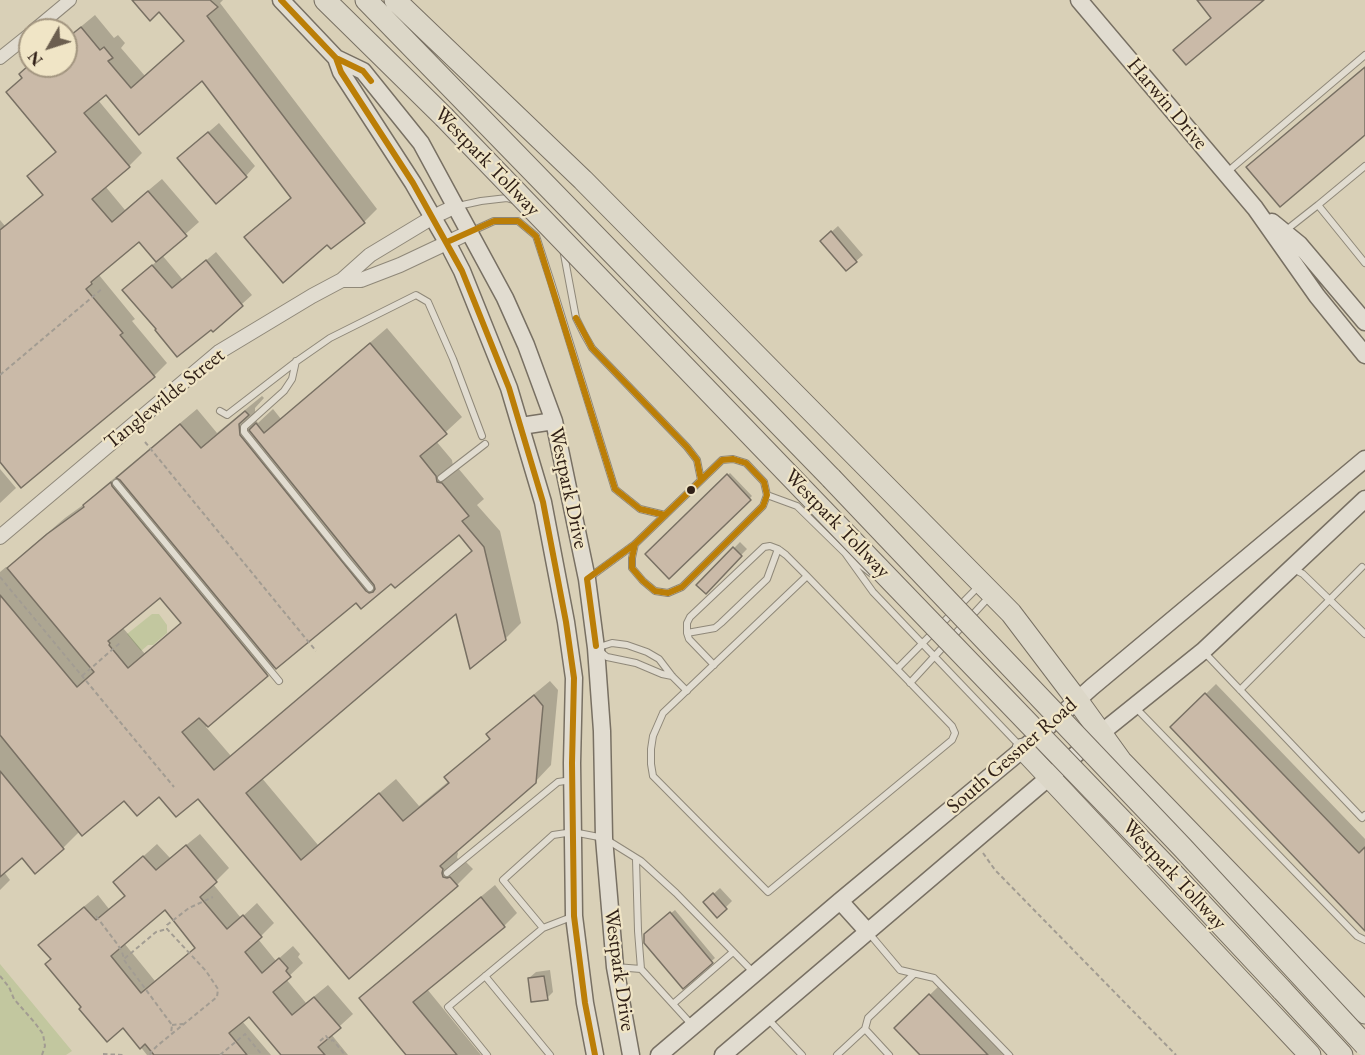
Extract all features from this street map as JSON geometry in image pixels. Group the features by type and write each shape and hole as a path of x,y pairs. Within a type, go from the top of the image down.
{"highway":[{"name":"Westpark Tollway","path":"325,0 444,117 1149,848 1342,1055"},
{"name":"Westpark Tollway","path":"366,0 831,478 1182,847 1365,1045"},
{"path":"395,0 583,180 1011,613 1121,761 1365,1012"},
{"path":"1023,749 1310,1055"}],"main road":[{"name":"Westpark Drive","path":"280,0 336,58 363,71 421,142 505,298 526,345 554,421 587,579 596,648 602,732 604,838 615,967 631,1055"},
{"name":"Harwin Drive","path":"1079,0 1255,208 1317,296 1365,355"},
{"name":"Westpark Drive","path":"336,58 341,72 392,149 462,271 509,388 543,502 566,622 574,678 574,916 593,1054"},
{"name":"Harwin Drive","path":"1255,208 1299,244 1363,315"},
{"path":"1301,274 1313,261"},
{"path":"521,426 554,421"},
{"name":"South Gessner Road","path":"659,1055 1365,459"},
{"name":"South Gessner Road","path":"723,1055 1101,734 1203,651 1365,499"},
{"path":"570,649 596,648"},
{"path":"840,901 868,932"}],"street":[{"path":"48,18 70,0"},
{"path":"0,58 18,44"},
{"name":"Tanglewilde Street","path":"0,537 219,352 342,280 370,255 433,217 456,206"},
{"name":"Tanglewilde Street","path":"342,280 361,280 400,265 470,232"}],"lane":[{"path":"1226,173 1365,55"},
{"path":"1284,232 1365,166"},
{"path":"456,206 507,198 525,204 548,222 563,251 576,318 592,348 692,453 697,460 701,480"},
{"path":"1318,206 1365,263"},
{"path":"470,232 494,221 518,221 536,236 615,489 640,509 665,516"},
{"path":"220,411 227,416 330,338 416,295 428,302 453,359 482,436"},
{"path":"297,361 292,379 284,391 244,427 244,432 370,588"},
{"path":"441,478 485,444"},
{"path":"587,579 635,544 722,460 733,459 746,463 764,482 767,495 763,506 682,587 668,593 655,591 643,581 632,568 635,544"},
{"path":"116,483 279,681"},
{"path":"767,495 797,506 845,553 873,575"},
{"path":"714,665 689,639 687,623 690,617 764,547 770,546 778,549 807,576 952,726 955,733 952,740 768,892 653,776 651,749 663,713 687,691 807,576"},
{"path":"687,633 716,628 722,624 767,579 778,549"},
{"path":"845,553 873,591 1023,749"},
{"path":"1240,690 1362,567"},
{"path":"1291,568 1303,574 1365,634"},
{"path":"883,583 924,624 931,628 938,627"},
{"path":"897,669 938,627 987,589"},
{"path":"910,683 935,656 987,589"},
{"path":"596,648 612,643 647,652 659,659 687,691"},
{"path":"596,648 607,657 636,663 672,676"},
{"path":"1203,651 1362,818 1365,815"},
{"path":"1134,707 1357,936 1365,940"},
{"path":"447,873 558,783 573,780"},
{"path":"543,928 503,880 553,835 573,832 604,838 636,859 676,893 755,974"},
{"path":"636,859 641,969 693,1026"},
{"path":"487,1055 448,1007 543,928 574,916"},
{"path":"868,932 900,970 934,978 1009,1055"},
{"path":"674,1004 733,952"},
{"path":"615,967 641,969"},
{"path":"837,1055 865,1029 868,1018 914,974"},
{"path":"485,976 550,1055"},
{"path":"767,1018 802,1055"},
{"path":"865,1029 889,1055"}],"path":[{"path":"0,375 103,288"},
{"path":"145,442 316,651"},
{"path":"0,577 174,787"},
{"path":"82,676 121,642"},
{"path":"974,842 995,870 1176,1055"},
{"path":"167,929 169,923 189,908 213,897"},
{"path":"96,916 171,1025 171,1035"},
{"path":"124,959 156,932 167,929"},
{"path":"150,1055 183,1024 217,997 218,992 206,971 167,929"},
{"path":"0,976 9,987 14,999 43,1034 45,1046 42,1055"},
{"path":"171,1025 183,1024"},
{"path":"220,1055 245,1034 262,1055"},
{"path":"320,1041 326,1036 330,1041 333,1040 345,1055"},
{"path":"103,1054 123,1055"}],"green space":[{"path":"152,614 159,614 167,625 167,633 153,645 148,645 141,651 127,634"},
{"path":"0,964 72,1051 66,1055 0,1055"}],"building":[{"path":"132,0 210,0 218,7 207,16 365,223 331,249 327,245 283,283 244,237 291,198 202,81 139,135 106,95 84,113 130,167 92,199 112,222 148,191 187,236 156,262 139,242 91,282 92,284 86,289 123,333 120,335 155,377 21,488 0,462 0,230 43,195 27,176 56,152 6,92 22,78 78,78 78,29 81,27 100,50 104,47 113,58 108,61 131,88 184,41 159,12 150,21"},
{"path":"1197,0 1264,0 1186,65 1173,50 1211,18"},
{"path":"1365,67 1365,135 1280,207 1246,167"},
{"path":"208,132 247,177 216,204 177,158"},
{"path":"831,231 857,262 846,271 820,241"},
{"path":"206,260 243,306 213,332 211,330 177,357 122,290 152,265 172,288"},
{"path":"370,343 447,434 420,456 436,476 437,482 442,483 469,516 462,521 484,547 506,640 470,669 456,614 246,793 301,860 379,793 403,821 449,783 444,777 490,739 486,734 534,695 543,706 536,783 440,866 443,869 443,877 450,877 458,886 349,979 198,799 176,817 159,797 137,816 124,801 82,836 0,735 0,595 77,687 94,672 7,568 47,534 84,507 83,505 111,482 268,676 208,727 199,718 182,732 214,770 472,551 459,535 395,588 391,584 361,609 356,603 276,669 116,478 180,424 201,448 245,411 249,415 239,424 240,435 366,591 373,592 374,585 249,430 256,423 264,433","holes":["160,598 181,623 128,668 109,645 108,641"]},
{"path":"727,474 751,500 669,579 645,554"},
{"path":"733,547 742,556 706,594 696,585"},
{"path":"1205,693 1359,853 1365,847 1365,931 1170,727"},
{"path":"0,771 64,849 35,874 22,858 0,877"},
{"path":"186,845 217,882 200,897 227,929 243,915 262,937 245,952 262,973 279,958 288,968 286,971 291,977 273,992 292,1015 314,997 341,1028 318,1047 325,1055 281,1055 249,1017 229,1033 247,1055 154,1055 145,1044 140,1049 123,1028 107,1042 45,964 51,959 38,945 84,907 96,920 125,896 113,882 143,856 156,870","holes":["165,910 195,948 141,993 111,956"]},
{"path":"713,893 727,909 717,918 703,902"},
{"path":"481,897 505,927 413,1002 457,1055 406,1055 359,998"},
{"path":"670,912 713,963 683,989 644,943 644,934"},
{"path":"544,976 548,1000 531,1002 528,978"},
{"path":"929,994 988,1055 920,1055 894,1028"}],"transit line":[{"path":"281,0 336,58 363,71 371,81"},
{"path":"336,58 341,72 413,183 462,271 509,388 543,502 566,622 574,678 572,763 574,916 585,1003 595,1055"},
{"path":"447,242 494,221 518,221 536,236 615,489 640,509 665,515"},
{"path":"576,318 592,348 687,447 697,460 701,480"},
{"path":"733,459 746,463 764,482 767,495 763,506 682,587 668,593 655,591 632,568 635,544 722,460 733,459"},
{"path":"596,646 587,579 635,544"}]}
